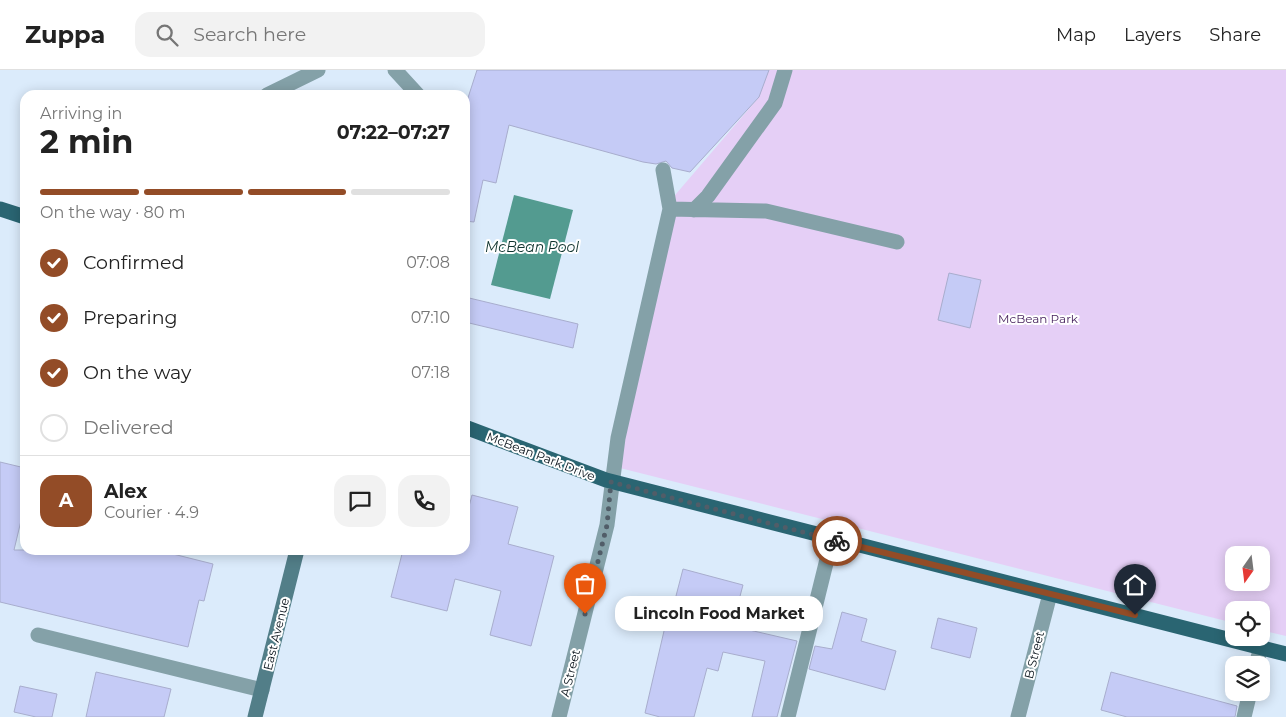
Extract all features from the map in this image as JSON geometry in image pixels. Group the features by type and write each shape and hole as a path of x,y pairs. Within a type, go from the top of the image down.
{"main road":[{"path":"4,210 20,215"},
{"name":"McBean Park Drive","path":"470,429 611,482 1286,654"}],"street":[{"path":"278,90 318,70"},
{"path":"395,70 413,90"},
{"path":"694,210 708,196 775,103 785,70"},
{"path":"663,170 670,209 766,210 897,242"},
{"name":"A Street","path":"560,717 607,525 618,438 670,209"},
{"path":"788,717 832,539"},
{"name":"East Avenue","path":"255,717 296,555"},
{"name":"B Street","path":"1018,717 1050,594"},
{"path":"38,635 262,690"},
{"path":"1258,656 1261,647"},
{"path":"1244,717 1248,701"}],"green space":[{"name":"McBean Park","path":"766,70 1286,70 1286,636 1270,632 1270,601 1225,601 1225,621 612,466 670,201 759,97"}],"water":[{"name":"McBean Pool","path":"514,195 573,210 550,299 491,285"}],"building":[{"path":"477,70 769,70 759,97 690,172 672,168 666,161 656,164 643,162 509,125 496,183 483,180 474,222 470,222 470,92"},
{"path":"949,273 981,280 970,328 938,320"},
{"path":"470,298 578,324 573,348 470,323"},
{"path":"0,462 20,467 20,525 14,550 20,550 20,555 177,555 213,564 204,601 199,600 188,647 0,602"},
{"path":"472,495 518,507 508,544 554,556 531,646 490,635 501,591 455,579 447,611 391,597 402,555 470,555 470,503"},
{"path":"683,569 743,585 732,626 797,641 777,717 752,717 765,661 723,652 718,671 707,668 694,717 660,717 645,713 667,618 670,619"},
{"path":"842,612 867,619 861,641 896,651 885,690 809,669 815,646 832,649"},
{"path":"938,618 977,628 970,658 931,648"},
{"path":"96,672 171,689 164,717 86,717"},
{"path":"1111,672 1237,706 1235,717 1127,717 1101,710"},
{"path":"20,686 57,694 52,717 36,717 14,712"}],"way so far":[{"path":"585,614 607,525 611,482 837,541"}],"place":[{"name":"Lincoln Food Market","path":"585,614"}],"route":[{"path":"837,541 1135,615"}]}
